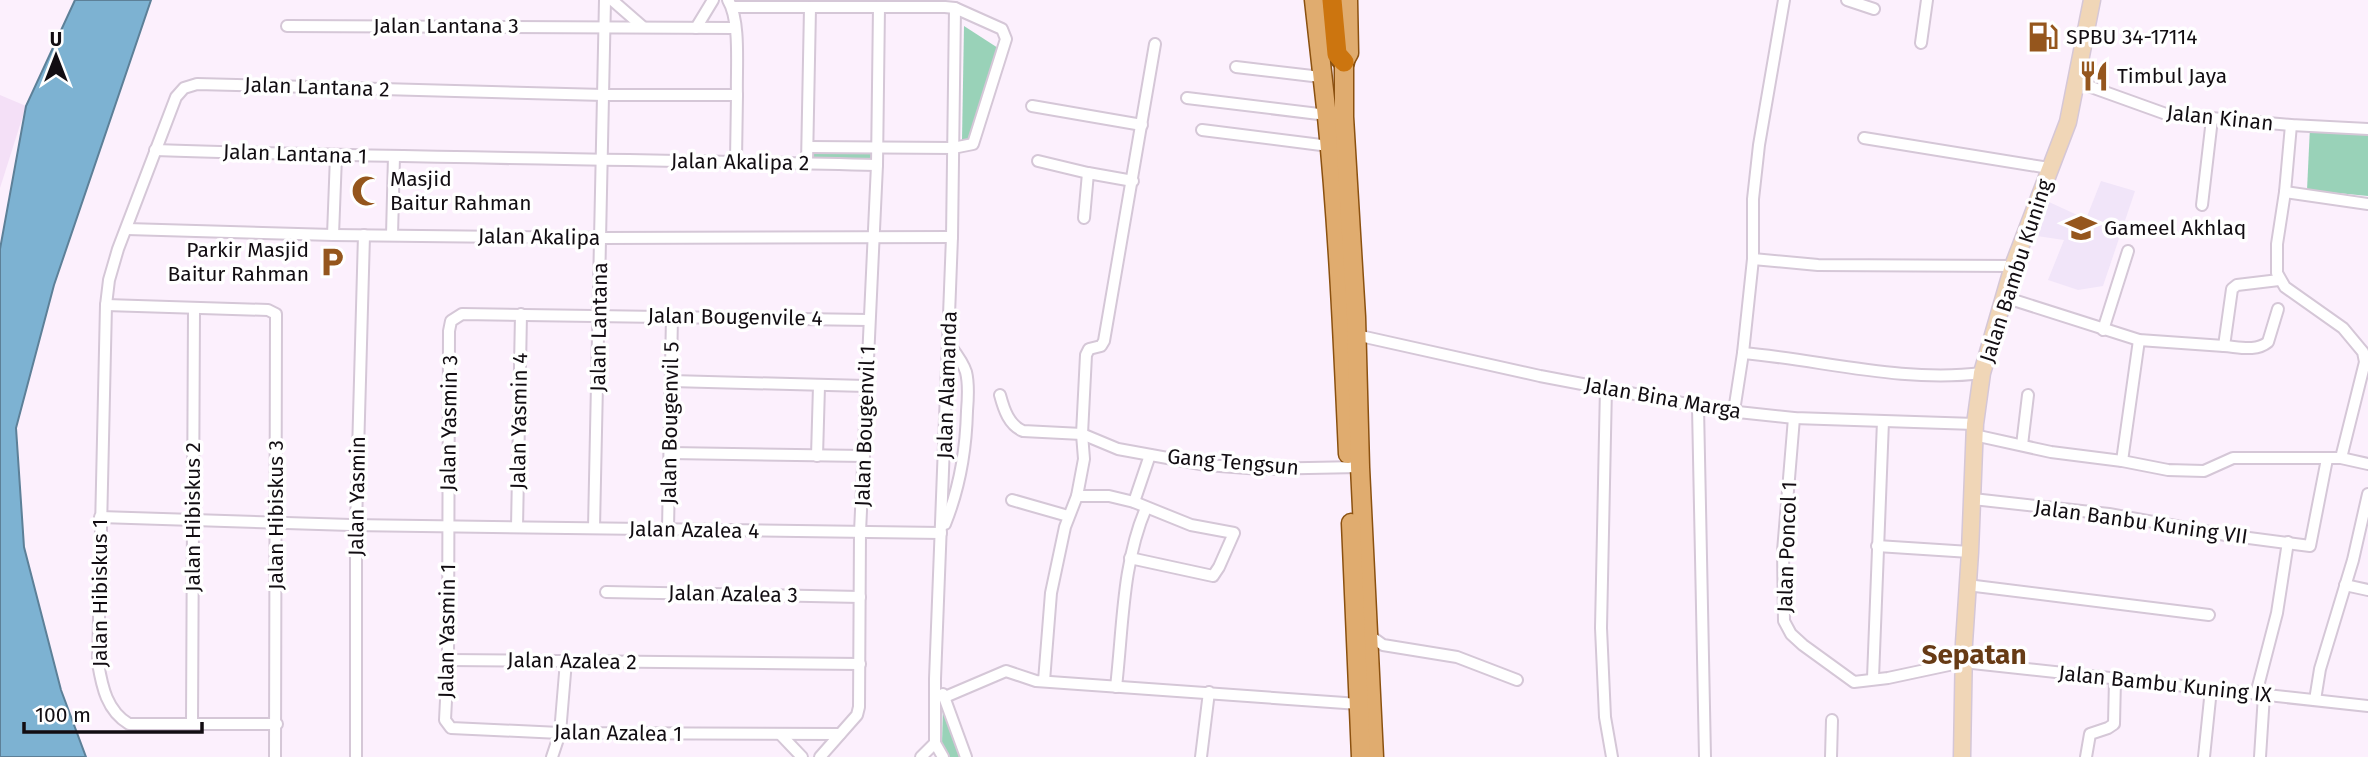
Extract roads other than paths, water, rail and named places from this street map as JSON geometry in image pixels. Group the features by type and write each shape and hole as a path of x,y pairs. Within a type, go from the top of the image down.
{"highway":[{"path":"1332,0 1337,54 1343,62"}],"main road":[{"path":"1314,0 1321,77 1335,116 1350,335 1361,757"},
{"path":"1348,0 1349,52 1343,62 1329,146 1350,335"},
{"path":"1354,468 1369,635 1374,757"}],"street":[{"name":"Jalan Lantana","path":"594,528 605,0"},
{"path":"612,0 643,27"},
{"path":"695,28 713,0"},
{"path":"1734,411 1753,258 1756,171 1784,0"},
{"path":"1847,0 1874,9"},
{"path":"1921,43 1927,0"},
{"name":"Jalan Bambu Kuning","path":"1962,757 1963,662 1973,499 1974,429 1982,373 2013,266 2068,122 2092,0"},
{"path":"736,160 735,28 730,3 810,8 955,8 1002,29 1005,33 1006,39 976,141 968,146 808,147"},
{"path":"807,163 810,8"},
{"name":"Jalan Bougenvil 1","path":"860,532 877,164 879,8"},
{"name":"Jalan Alamanda","path":"935,743 935,679 953,237 955,8"},
{"name":"Jalan Lantana 3","path":"287,26 735,28"},
{"path":"1044,681 1051,593 1084,459 1082,433 1086,355 1089,349 1101,346 1104,341 1155,44"},
{"path":"1236,67 1321,77"},
{"name":"Jalan Kinan","path":"2077,82 2166,114 2368,129"},
{"name":"Jalan Lantana 2","path":"127,229 176,97 184,88 197,84 604,95 737,95"},
{"path":"1187,98 1335,116"},
{"path":"1032,106 1142,125"},
{"path":"2202,205 2211,119"},
{"path":"2291,125 2286,192 2277,244 2279,280 2343,328 2362,352 2365,362 2341,458"},
{"path":"1202,130 1329,146"},
{"path":"1864,138 2049,168"},
{"name":"Jalan Lantana 1","path":"155,149 336,156 602,160"},
{"path":"333,235 336,156"},
{"path":"392,235 394,156"},
{"name":"Jalan Akalipa 2","path":"602,160 877,164"},
{"path":"1038,160 1088,173 1133,180"},
{"path":"1084,218 1088,173"},
{"path":"2286,192 2368,204"},
{"name":"Jalan Akalipa","path":"127,229 601,238 953,237"},
{"name":"Jalan Hibiskus 1","path":"127,229 112,265 106,305 98,663 106,699 121,719 129,724 277,724"},
{"name":"Jalan Yasmin","path":"356,757 356,525 364,235"},
{"path":"2104,330 2128,251"},
{"path":"1753,258 1841,265 2013,266"},
{"path":"2224,346 2232,289 2237,285 2279,280"},
{"path":"2004,297 2139,340 2251,348 2264,346 2268,342 2278,309"},
{"path":"106,305 194,309"},
{"name":"Jalan Hibiskus 3","path":"194,309 268,310 276,314 275,757"},
{"name":"Jalan Hibiskus 2","path":"192,724 194,309"},
{"name":"Jalan Bougenvile 4","path":"452,321 462,314 869,320"},
{"name":"Jalan Yasmin 4","path":"517,527 521,314"},
{"name":"Jalan Bougenvil 5","path":"668,530 672,316"},
{"name":"Jalan Yasmin 3","path":"447,526 449,331 452,321"},
{"name":"Jalan Bina Marga","path":"1350,335 1698,407 1794,418 1883,421 1974,429 2051,452 2168,470 2204,471 2233,458 2341,458 2368,464"},
{"path":"2122,461 2139,340"},
{"path":"941,533 953,505 967,446 966,373 958,355 949,344"},
{"path":"1743,352 1899,373 1962,376 1982,373"},
{"path":"671,381 866,386"},
{"path":"817,456 819,386"},
{"path":"1606,387 1601,628 1605,717 1612,757"},
{"path":"1000,395 1010,421 1019,429 1082,433"},
{"path":"2022,445 2028,395"},
{"path":"1698,407 1705,757"},
{"name":"Jalan Poncol 1","path":"1794,418 1783,551 1785,626 1803,645 1850,680 1858,682"},
{"path":"1873,678 1883,421"},
{"name":"Gang Tengsun","path":"1082,433 1118,449 1206,464 1261,469 1354,468"},
{"path":"670,453 864,456"},
{"path":"1134,502 1150,455"},
{"name":"Jalan Banbu Kuning VII","path":"1973,499 2109,514 2226,535 2310,546 2327,459"},
{"path":"2315,700 2320,669 2368,494"},
{"path":"1077,496 1109,496 1134,502 1191,524 1234,533 1213,576 1130,558"},
{"path":"1012,500 1068,516"},
{"path":"1116,687 1130,558 1135,534 1146,508"},
{"name":"Jalan Azalea 4","path":"100,517 356,525 941,533"},
{"name":"Jalan Yasmin 1","path":"447,526 448,660 445,720 456,730"},
{"path":"820,757 857,715 860,664 860,532"},
{"path":"2260,757 2260,694 2288,542"},
{"path":"1877,546 1970,552"},
{"path":"1967,585 2208,615"},
{"path":"2345,585 2368,590"},
{"name":"Jalan Azalea 3","path":"606,592 860,597"},
{"path":"1369,635 1383,645 1457,657 1517,680"},
{"name":"Jalan Azalea 2","path":"448,660 860,664"},
{"path":"552,757 559,733 566,661"},
{"name":"Jalan Bambu Kuning IX","path":"1858,682 1963,662 2368,706"},
{"path":"945,697 1006,671 1036,681 1359,704"},
{"path":"935,679 945,697 966,757"},
{"path":"2086,757 2090,734 2113,724 2115,679"},
{"path":"2204,757 2211,689"},
{"path":"1201,757 1209,692"},
{"path":"1831,757 1832,720"},
{"name":"Jalan Azalea 1","path":"456,730 840,734"},
{"path":"781,735 802,757"},
{"path":"921,757 935,743 943,757"},
{"path":"1374,757 1387,757"}],"water":[{"path":"75,0 151,0 54,285 16,428 24,547 61,690 86,757 0,757 0,249 26,106"}],"place":[{"name":"SPBU 34-17114","path":"2043,37"},
{"name":"Timbul Jaya","path":"2094,76"},
{"name":"Masjid Baitur Rahman","path":"367,191"},
{"name":"Gameel Akhlaq","path":"2081,228"},
{"name":"Parkir Masjid Baitur Rahman","path":"332,262"}],"district":[{"name":"Sepatan","path":"1974,654"}]}
